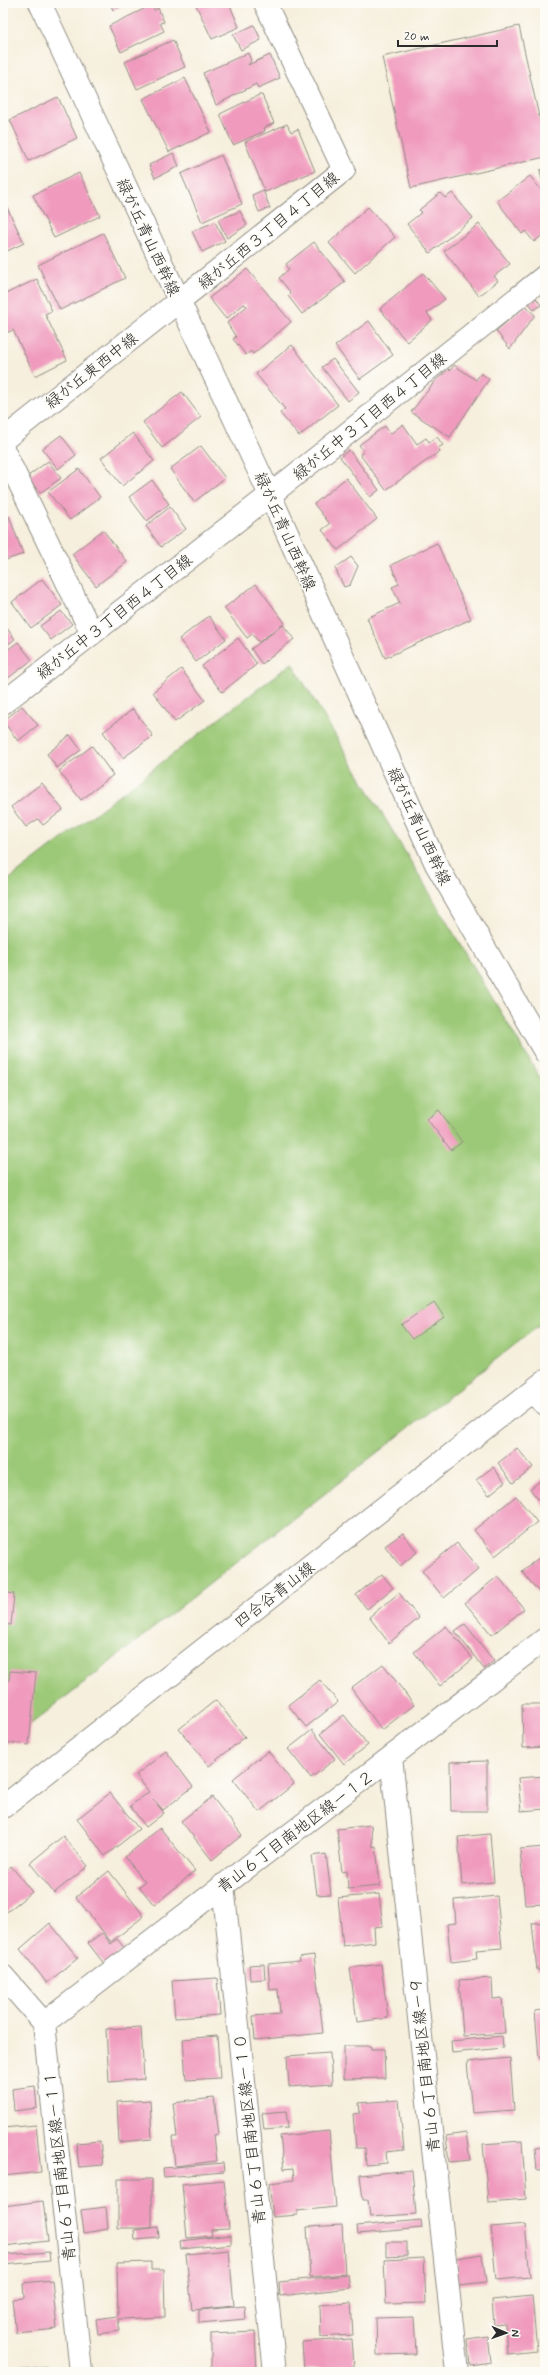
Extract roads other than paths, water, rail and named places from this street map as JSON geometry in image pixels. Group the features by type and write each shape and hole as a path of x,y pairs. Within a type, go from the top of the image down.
{"street":[{"name":"緑が丘青山西幹線","path":"40,3 270,495 436,864 545,1052"},
{"name":"緑が丘西３丁目４丁目線","path":"179,301 344,170 265,3"},
{"name":"緑が丘中３丁目西４丁目線","path":"3,703 270,495 545,276"},
{"name":"緑が丘東西中線","path":"3,440 179,301"},
{"path":"3,449 92,634"},
{"name":"四合谷青山線","path":"3,1807 540,1392"},
{"name":"青山６丁目南地区線ー１２","path":"44,2023 545,1639"},
{"name":"青山６丁目南地区線ー９","path":"391,1757 457,2372"},
{"name":"青山６丁目南地区線ー１０","path":"224,1885 275,2372"},
{"path":"3,1976 44,2023"},
{"name":"青山６丁目南地区線ー１１","path":"44,2023 81,2372"}]}
